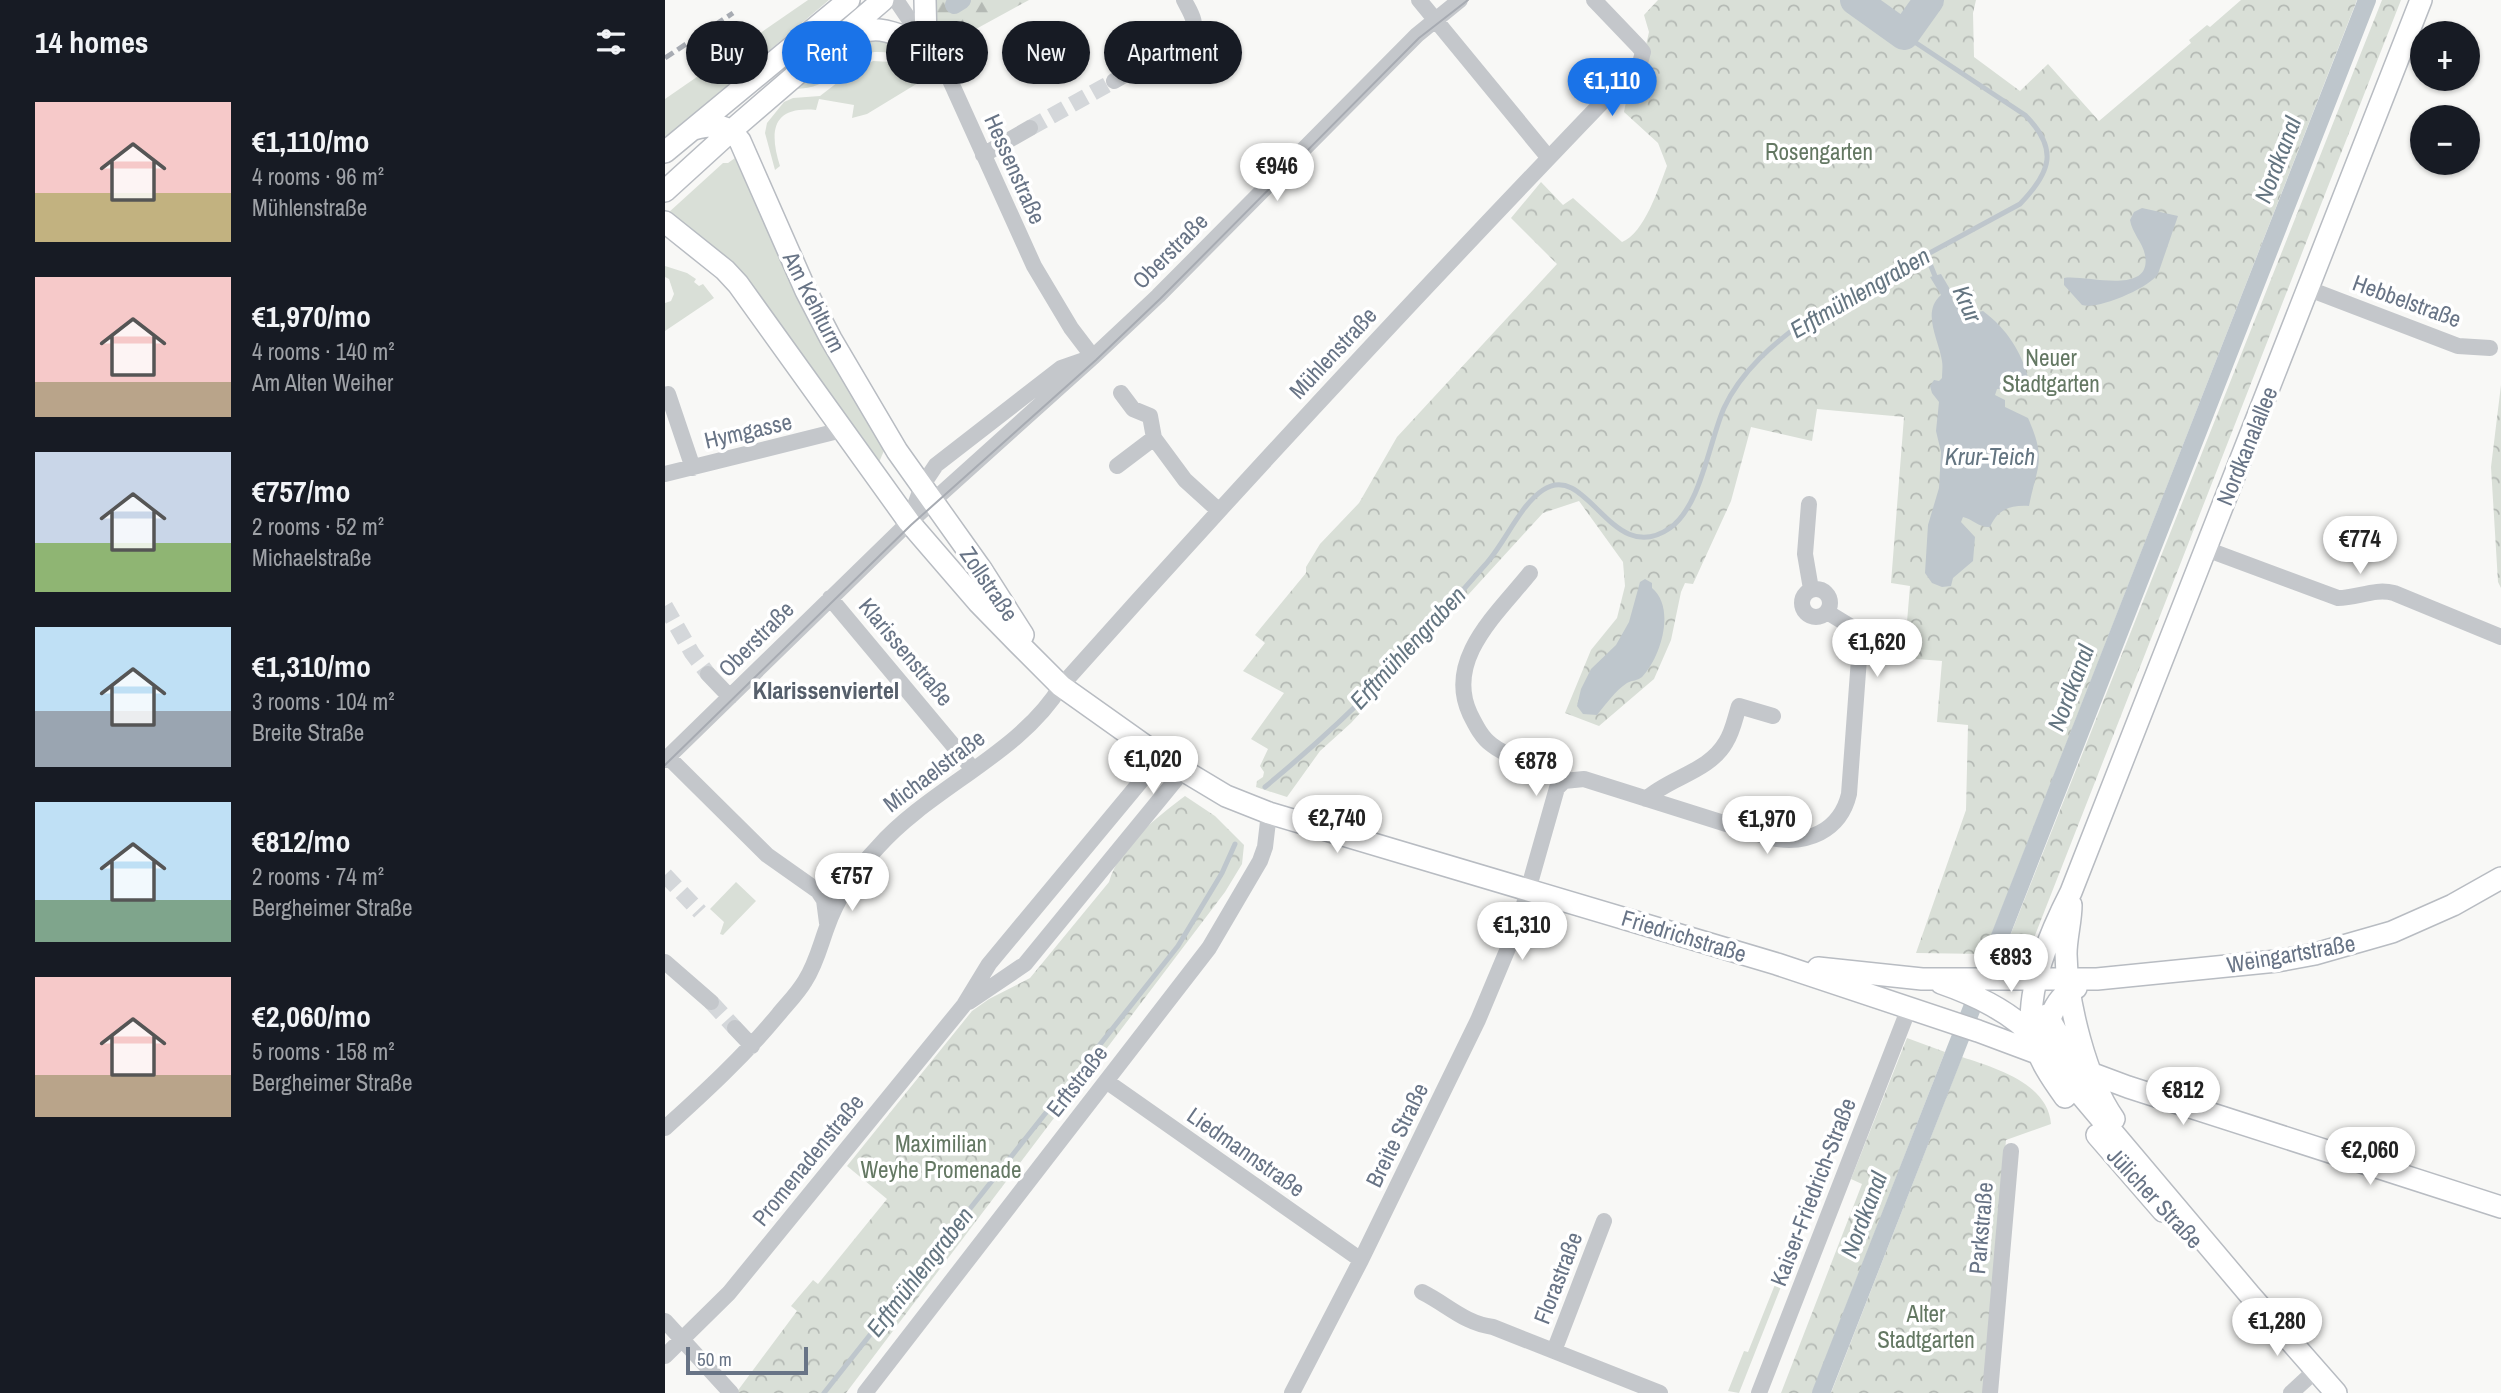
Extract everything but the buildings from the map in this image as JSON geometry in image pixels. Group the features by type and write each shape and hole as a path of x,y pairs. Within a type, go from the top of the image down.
{"main road":[{"path":"665,152 849,0"},
{"path":"858,21 883,0"},
{"path":"925,0 926,21"},
{"name":"Nordkanalallee","path":"2045,997 2057,921 2071,892 2421,0"},
{"path":"665,191 785,84"},
{"path":"694,129 713,125 732,130"},
{"name":"Am Kehlturm","path":"732,130 747,155 792,260 831,339 897,451 927,493"},
{"name":"Am Kehlturm","path":"665,222 739,284 909,522"},
{"name":"Am Kehlturm","path":"665,240 715,262"},
{"name":"Zollstraße","path":"927,493 981,569 1045,669"},
{"name":"Zollstraße","path":"909,522 978,603 1061,685 1183,771 1226,796 1269,813"},
{"name":"Friedrichstraße","path":"1269,813 1777,964 1909,1008"},
{"name":"Weingartstraße","path":"2045,997 2097,979 2277,961 2315,954 2392,932 2453,905 2501,878"},
{"name":"Nordkanalallee","path":"2045,997 2066,951 2071,892"},
{"name":"Friedrichstraße","path":"1777,964 1939,981 1996,980 2045,997"},
{"path":"1939,981 1979,1024 2023,1062 2042,1074 2065,1097"},
{"path":"1979,1024 1995,1023 2045,997"},
{"path":"2040,1049 2046,1032 2045,997"},
{"path":"2045,997 2040,1049 2051,1078 2065,1097"},
{"path":"2045,997 2082,1048 2112,1116 2175,1191 2176,1207"},
{"path":"2045,997 2064,1045 2093,1073"},
{"path":"1909,1008 1921,1003 1934,1016 1979,1024 2140,1091 2501,1207"},
{"name":"Jülicher Straße","path":"2040,1049 2105,1121 2249,1294 2336,1393"},
{"name":"Jülicher Straße","path":"2065,1097 2179,1228 2249,1294"}],"street":[{"name":"Hessenstraße","path":"896,0 911,21"},
{"path":"1184,0 1194,21"},
{"path":"1419,0 1548,158"},
{"name":"Oberstraße","path":"927,493 1093,357 1180,274 1434,19 1460,0"},
{"name":"Mühlenstraße","path":"1061,685 1218,510 1640,63 1643,52 1594,0"},
{"name":"Hessenstraße","path":"952,84 1034,266 1071,328 1093,357"},
{"path":"983,155 1030,128"},
{"name":"Hebbelstraße","path":"2309,289 2458,346 2490,348"},
{"name":"Oberstraße","path":"667,758 909,522 927,493 936,465 1061,368 1093,357"},
{"path":"1121,393 1133,409 1150,416 1154,438 1185,480 1218,510"},
{"path":"665,394 668,394 693,467"},
{"name":"Hymgasse","path":"665,474 842,430"},
{"path":"1117,466 1154,438"},
{"path":"1530,573 1480,636 1469,653 1464,673 1464,692 1471,717 1491,745 1505,753 1558,770 1564,781 1584,779 1771,838 1788,841 1814,837 1833,824 1844,809 1849,794 1860,645 1850,626 1827,612 1818,617 1806,613 1802,606 1802,597 1811,589 1805,554 1809,504"},
{"path":"2206,549 2339,598 2351,598 2377,591 2394,593 2501,637"},
{"name":"Klarissenstraße","path":"830,598 972,768"},
{"path":"708,674 730,697"},
{"name":"Michaelstraße","path":"665,1128 757,1040 803,985 815,963 846,884 892,831 1000,749 1049,705 1061,685"},
{"path":"1646,799 1666,784 1705,765 1719,753 1728,739 1739,706 1773,716"},
{"name":"Promenadenstraße","path":"665,1356 729,1293 964,1005 989,964 1161,757"},
{"path":"667,758 767,855 818,891 824,900 827,927"},
{"name":"Promenadenstraße","path":"964,1005 1024,964 1183,771"},
{"name":"Breite Straße","path":"1292,1393 1478,1020 1519,922 1557,788 1564,781"},
{"name":"Erftstraße","path":"865,1393 1209,948 1260,861 1265,847 1269,813"},
{"path":"818,891 835,890 846,884"},
{"path":"665,962 711,1002"},
{"name":"Kaiser-Friedrich-Straße","path":"1759,1393 1909,1008"},
{"path":"735,1028 757,1040"},
{"name":"Liedmannstraße","path":"1105,1081 1360,1260"},
{"name":"Parkstraße","path":"1990,1393 2011,1151"},
{"name":"Florastraße","path":"1554,1351 1604,1221"},
{"name":"Florastraße","path":"1422,1293 1443,1303 1473,1324 1493,1327 1660,1393"},
{"path":"665,1321 731,1393"},
{"path":"2291,1393 2316,1370"}],"green space":[{"path":"808,0 829,0 804,21 782,21 782,40 768,51 768,28"},
{"path":"933,0 952,0 956,9 970,0 1029,0 988,22 934,21"},
{"path":"1658,0 1976,0 1973,13 1974,57 2020,91 2048,64 2099,121 2191,43 2189,40 2207,25 2210,27 2241,0 2357,0 1984,954 1916,953 1966,810 1968,725 1937,722 1942,661 1904,658 1910,586 1891,583 1904,417 1817,409 1812,441 1751,427 1731,501 1693,584 1685,583 1681,592 1671,640 1654,679 1599,726 1565,713 1591,650 1617,618 1625,586 1623,562 1579,501 1543,513 1351,723 1320,751 1287,797 1256,787 1257,781 1263,777 1264,772 1260,766 1268,749 1251,739 1284,693 1243,671 1265,643 1255,635 1306,573 1306,567 1320,544 1359,503 1397,437 1557,264 1511,218 1541,182 1563,205 1573,198 1622,242 1637,230 1650,209 1667,166 1658,143 1624,112 1626,102 1648,78 1640,71 1649,32 1644,15"},
{"path":"2382,0 2401,0 2032,943 2020,958 2002,956"},
{"path":"872,38 886,41 886,52 872,53"},
{"path":"873,61 886,62 886,84 916,84 867,114 852,118 854,105 819,99 816,110 790,112 777,123 775,142 780,166 775,170 765,133 767,123 784,102 793,98 820,96 836,84 872,84"},
{"path":"687,84 729,84 665,138 665,99"},
{"path":"793,84 820,84 795,89"},
{"path":"735,158 885,448 878,465 668,213 723,163"},
{"path":"665,266 687,273 696,279 694,282 699,286 703,284 714,298 665,331 665,303 671,301 674,294 669,279 665,277"},
{"path":"2501,385 2501,588 2498,582 2491,467"},
{"name":"Maximilian Weyhe Promenade","path":"1185,796 1215,816 1244,845 1242,864 1225,892 846,1393 736,1393 797,1311 791,1306 813,1280 818,1284 887,1199 847,1166 972,1011 1030,978 1109,882 1121,856 1130,845"},
{"path":"736,882 756,901 723,935 720,934 724,922 710,909"},
{"path":"1907,1038 1945,1052 1812,1393 1781,1393 1862,1184 1851,1179"},
{"name":"Alter Stadtgarten","path":"1962,1057 2004,1072 2030,1088 2048,1110 2051,1124 2006,1140 1985,1393 1831,1393"},
{"path":"1780,1272 1786,1274 1739,1393 1728,1391 1744,1351 1748,1352"}],"water":[{"path":"1917,0 1940,0 1919,32 1899,18 1911,9"},
{"path":"2142,208 2178,216 2158,274 2153,280 2123,297 2089,306 2082,305 2064,285 2064,278 2128,280 2139,276 2145,268 2144,251 2130,220 2134,212"},
{"name":"Krur-Teich","path":"1941,274 1951,291 1953,302 1965,312 1970,323 1978,312 1983,311 2006,333 2017,350 2029,380 2008,384 2007,389 1997,389 1995,395 2005,400 2005,407 2028,418 2039,454 2029,506 2005,509 1990,527 1963,517 1961,522 1975,537 1973,561 1953,578 1951,586 1942,587 1932,583 1925,573 1928,525 1939,488 1941,452 1936,431 1939,402 1930,386 1934,380 1939,381 1942,378 1940,353 1932,318 1935,302 1941,295 1930,277"},
{"path":"1645,579 1652,583 1663,608 1663,632 1655,657 1642,677 1623,686 1597,715 1583,714 1577,706 1581,689 1591,669 1616,645 1629,622 1640,582"}],"waterway":[{"path":"954,5 962,0"},
{"name":"Erftmühlengraben","path":"1855,0 1904,35 1929,0"},
{"name":"Nordkanal","path":"1821,1393 2367,0"},
{"name":"Erftmühlengraben","path":"1265,787 1340,722 1395,666 1485,565 1527,505 1543,490 1559,485 1574,489 1616,526 1632,535 1649,537 1670,528 1681,518 1697,489 1724,408 1731,395 1739,382 1770,348 1806,320 2020,204 2031,192 2039,181 2047,160 2047,150 2036,127 2025,115 1904,35"},
{"name":"Krur","path":"1926,254 1937,281"},
{"name":"Erftmühlengraben","path":"824,1393 1178,946 1222,873 1235,844"}],"tunnel":[{"path":"1030,128 1109,84"},
{"path":"665,606 692,653 708,674"},
{"path":"665,875 700,912"},
{"path":"711,1002 735,1028"}],"tram line":[{"path":"665,765 911,525 1096,360 1160,299 1419,38 1468,0"}],"railway":[{"path":"665,58 733,13"}],"district":[{"name":"Klarissenviertel","path":"826,691"}],"park label":[{"name":"Rosengarten","path":"1819,152"},
{"name":"Neuer Stadtgarten","path":"2051,371"}]}
